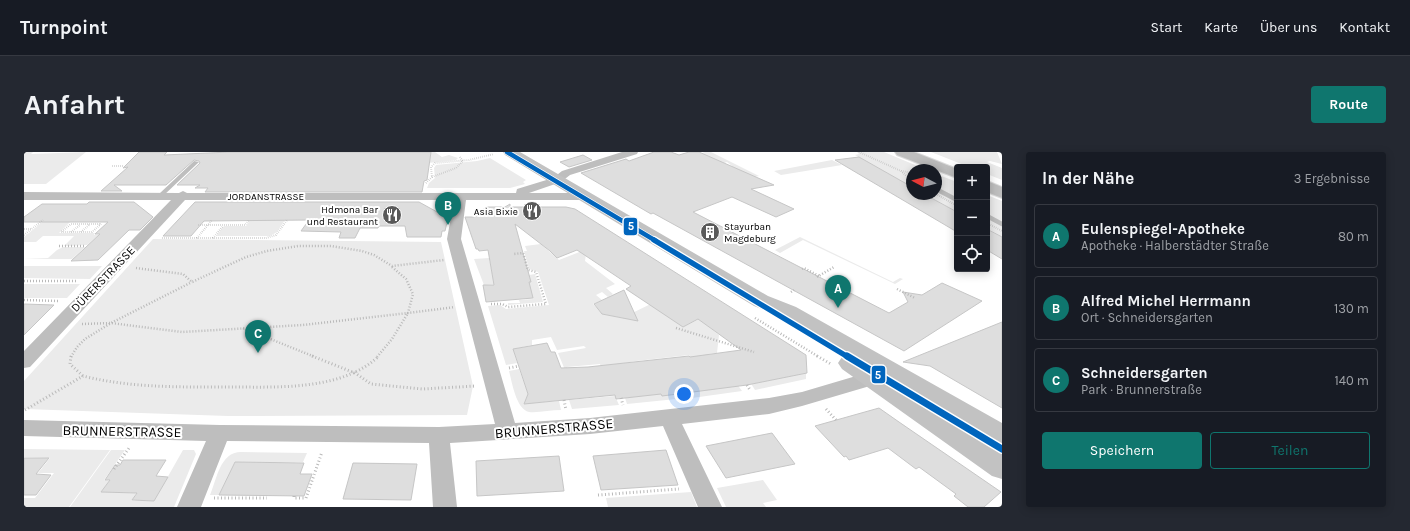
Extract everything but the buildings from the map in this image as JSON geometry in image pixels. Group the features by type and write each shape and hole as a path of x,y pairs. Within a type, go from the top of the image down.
{"highway":[{"path":"902,152 954,173"},
{"path":"922,152 954,164"},
{"path":"990,179 1002,183"},
{"path":"990,187 1002,193"}],"main road":[{"path":"510,152 761,301 803,319 1002,436"},
{"path":"761,301 775,316 873,378 1002,467"}],"street":[{"name":"JORDANSTRASSE","path":"508,197 556,180 566,173 633,152"},
{"name":"DÜRERSTRASSE","path":"24,362 183,195"},
{"name":"JORDANSTRASSE","path":"24,196 585,196"},
{"path":"461,196 454,239 507,432"},
{"name":"BRUNNERSTRASSE","path":"24,428 220,433 439,435 507,432 590,426 776,404 817,395 873,378"},
{"path":"669,417 710,507"},
{"path":"197,502 220,433"},
{"path":"439,435 445,507"}],"lane":[{"path":"161,195 196,162"}],"path":[{"path":"859,152 906,172"},
{"path":"432,177 430,170 435,163 463,161 494,154"},
{"path":"459,156 463,161"},
{"path":"421,196 424,185 432,177 455,169 463,161"},
{"path":"112,166 124,166"},
{"path":"901,171 906,177"},
{"path":"942,197 954,204"},
{"path":"24,235 43,220"},
{"path":"197,238 212,220"},
{"path":"198,225 245,225 249,220"},
{"path":"159,238 272,237 279,232 287,220"},
{"path":"71,224 80,224 90,224 101,224 92,232 61,232 71,224"},
{"path":"71,232 80,224"},
{"path":"80,232 90,224"},
{"path":"990,224 1002,231"},
{"path":"213,238 223,225"},
{"path":"24,229 32,229"},
{"path":"58,246 85,246"},
{"path":"325,246 344,247 374,255 392,266 406,279 413,294 408,313 391,342 372,362 355,373 325,382 269,387 154,386 102,382 83,376 70,364 71,356 85,339 111,323 207,274 252,254 278,248 325,246"},
{"path":"490,304 502,304 508,307 546,304 536,272 528,270 523,253 514,254"},
{"path":"392,266 449,259"},
{"path":"128,267 183,274 192,282"},
{"path":"802,269 804,268 818,276 834,267"},
{"path":"24,281 101,281"},
{"path":"897,289 915,298"},
{"path":"24,300 64,301"},
{"path":"76,324 111,323 182,332 242,327 303,325 461,306"},
{"path":"242,327 355,373 371,384 415,389 480,385"},
{"path":"676,328 754,352"},
{"path":"504,368 518,366"},
{"path":"24,412 39,401 83,376"},
{"path":"564,400 567,414"},
{"path":"824,407 836,420"},
{"path":"114,469 131,445"},
{"path":"294,496 294,498 306,498 324,448"},
{"path":"598,495 684,488"},
{"path":"197,502 267,498"}],"shaded area":[{"path":"24,152 33,152 31,154 86,152 46,184 24,184"},
{"path":"411,152 435,152 442,157 449,155 458,158 456,160 428,163"},
{"path":"711,152 759,176 745,179 727,162 716,166 721,162 702,153"},
{"path":"857,152 884,152 913,164 906,164 906,184 855,155 859,154"},
{"path":"931,152 997,152 1002,164 990,161 987,162 1002,168 1002,180 990,175 990,164 961,164"},
{"path":"490,158 526,180 523,182 525,184 510,188 427,188 429,183 435,178 434,168 436,165 477,161"},
{"path":"832,160 842,165 781,175 774,171"},
{"path":"942,176 954,181 954,210 936,200 942,200"},
{"path":"990,196 1002,201 1002,237 990,230"},
{"path":"46,219 73,219 59,233 95,233 94,235 99,235 87,245 64,246 74,236 43,236 36,242 24,242 24,237"},
{"path":"250,220 285,220 277,232 270,236 216,236 224,226 246,226"},
{"path":"800,237 893,282 900,278 903,279 895,284 803,240 780,253 775,250"},
{"path":"153,239 441,242 473,386 467,415 228,416 24,409 24,381"},
{"path":"541,244 559,260 582,251 586,254 585,261 615,284 606,288 613,294 608,297 602,292 596,295 602,300 593,304 602,314 622,318 663,298 670,318 683,327 699,319 719,335 717,353 691,359 689,355 636,361 601,367 600,364 567,367 565,370 558,353 586,348 584,346 557,350 551,337 532,340 532,345 513,349 517,363 506,365 488,306 500,305 506,309 549,305 538,272 529,269 524,251 527,251 525,246"},
{"path":"63,247 85,247 72,259 24,259 48,258"},
{"path":"489,258 494,284 484,285 474,259"},
{"path":"24,266 102,266 90,279 24,278"},
{"path":"535,274 543,302 508,305 508,303 520,303 519,300 533,299 529,275"},
{"path":"24,284 80,284 67,298 24,298"},
{"path":"519,369 529,397 526,398 527,402 559,401 561,410 529,412 525,410 521,406 515,394 509,371"},
{"path":"806,371 806,379 755,390 750,382"},
{"path":"737,384 742,391 692,398 688,390"},
{"path":"682,391 686,398 627,404 625,398"},
{"path":"615,396 619,405 572,409 569,400"},
{"path":"24,449 110,450 69,507 24,507 24,498 35,498 54,473 38,473 50,458 24,457"},
{"path":"111,450 125,450 104,480 109,481 101,492 136,493 132,501 154,501 183,450 194,450 196,454 174,507 70,507"},
{"path":"241,452 307,453 303,462 235,462 219,495 210,495 217,474 224,461 228,456"},
{"path":"763,480 777,500 763,503 766,507 726,507 717,488"},
{"path":"691,492 697,507 608,507 606,498"}],"waterway":[{"path":"942,192 954,198"},
{"path":"990,218 1002,224"}],"transit line":[{"name":"5","path":"507,152 1002,449"}],"place":[{"name":"Asia Bixie","path":"532,211"},
{"name":"Hdmona Bar und Restaurant","path":"392,215"},
{"name":"Alfred Michel Herrmann","path":"448,225"},
{"name":"Stayurban Magdeburg","path":"710,232"},
{"name":"Eulenspiegel-Apotheke","path":"838,308"},
{"name":"Schneidersgarten","path":"258,353"}]}
